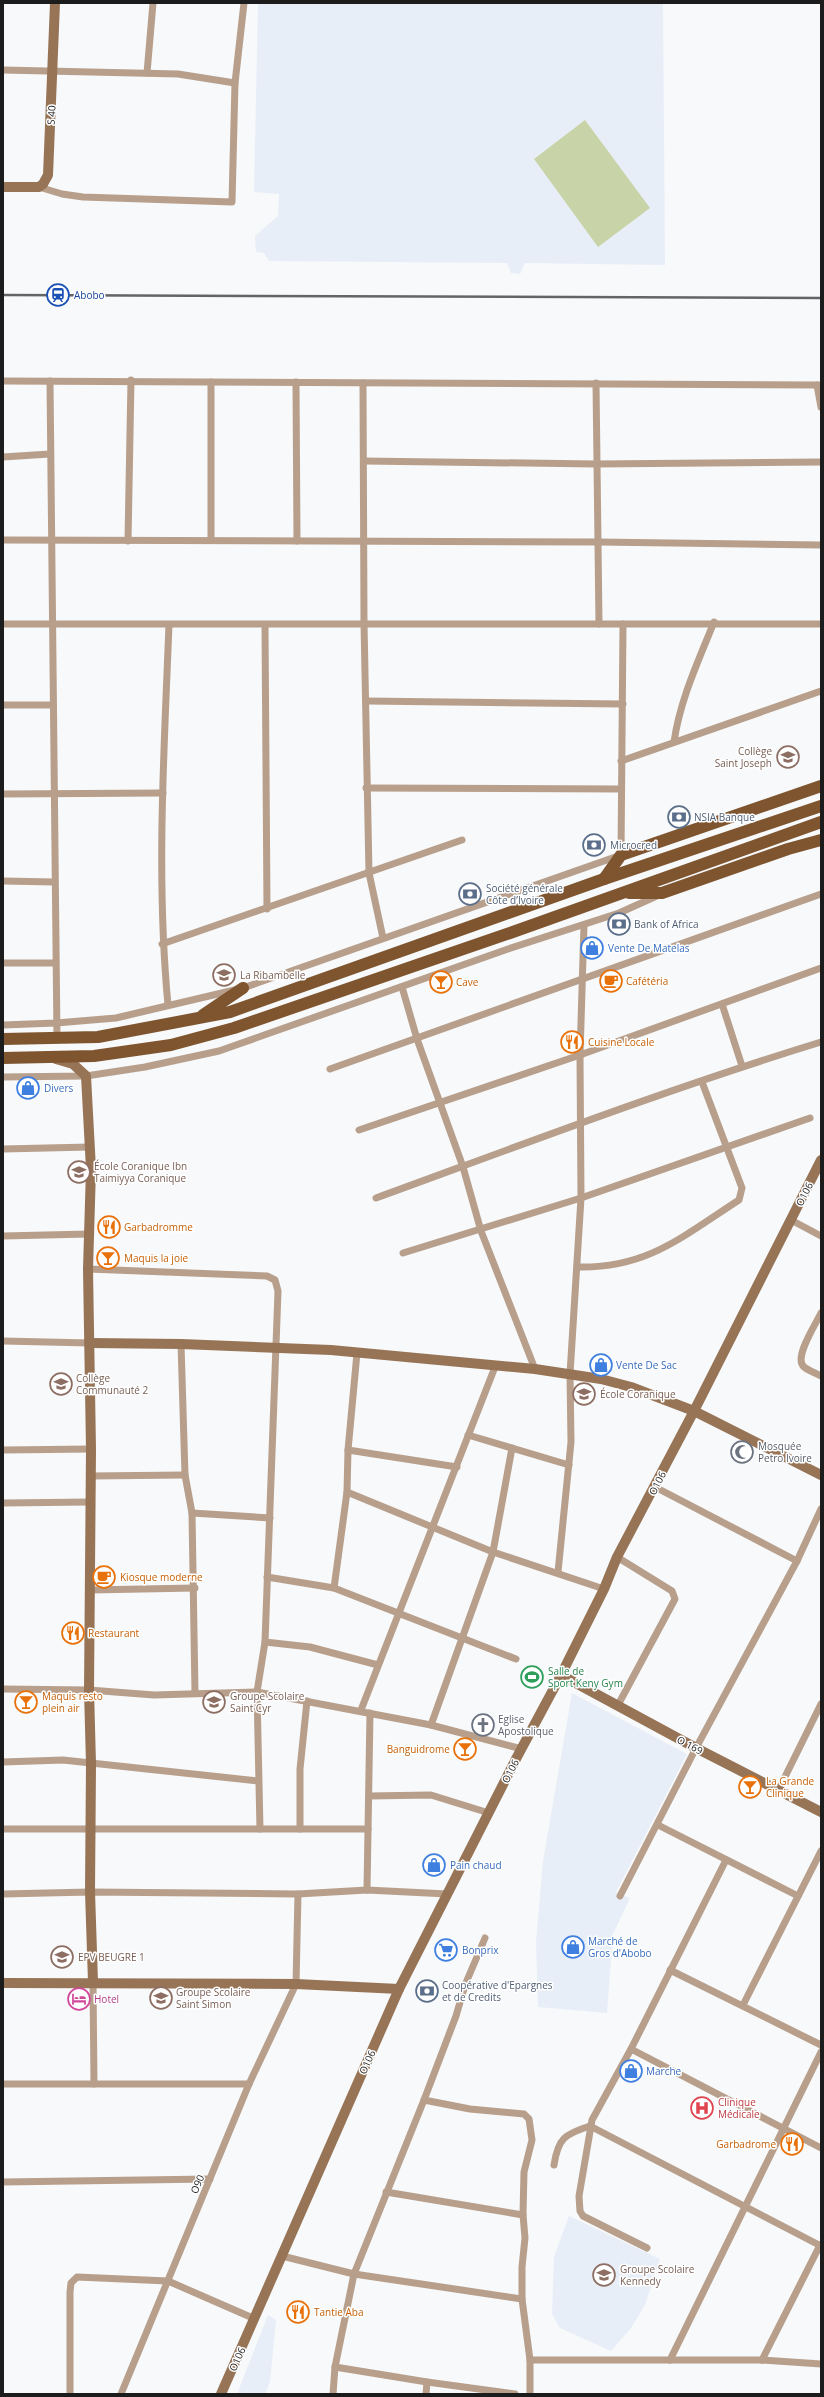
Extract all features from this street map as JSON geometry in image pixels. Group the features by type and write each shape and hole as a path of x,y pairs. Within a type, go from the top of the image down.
{"main road":[{"path":"604,879 621,855 821,786"},
{"path":"3,1039 98,1037 230,1012 604,879 821,806"},
{"path":"3,1058 94,1056 171,1045 234,1028 624,893 821,822"},
{"path":"624,893 662,893 788,849 821,840"},
{"path":"195,1019 243,988"}],"street":[{"name":"S 40","path":"39,187 43,184 48,175 55,3"},
{"path":"147,73 153,3"},
{"path":"3,187 39,187 62,194 83,197 232,202 235,83 244,3"},
{"path":"3,70 53,70 193,75 206,80 235,83"},
{"path":"128,541 131,380"},
{"path":"3,381 131,380 211,382 819,385 821,407"},
{"path":"50,381 52,705 57,1039"},
{"path":"211,382 211,540"},
{"path":"296,382 297,541"},
{"path":"363,383 366,788 369,873 383,938"},
{"path":"596,383 598,624"},
{"path":"3,457 50,454"},
{"path":"364,461 596,464 821,462"},
{"path":"3,540 598,542 821,546"},
{"path":"3,624 623,624 714,622 821,624"},
{"path":"674,742 677,716 714,622"},
{"path":"3,1025 56,1023 116,1018 243,988 621,855 623,624"},
{"path":"168,1005 162,944 162,793 169,625"},
{"path":"265,625 267,909"},
{"path":"621,761 821,691"},
{"path":"366,701 622,704"},
{"path":"3,705 52,705"},
{"path":"366,788 621,788"},
{"path":"3,794 162,793"},
{"path":"162,944 267,909 462,840"},
{"path":"3,881 54,882"},
{"path":"3,1077 86,1076 145,1067 219,1051 291,1024 402,987 508,949 619,913 662,893"},
{"path":"330,1069 821,894"},
{"path":"558,1572 569,1465 572,1419 570,1374 581,1198 580,1055 584,979 584,925"},
{"path":"3,963 55,963"},
{"path":"359,1130 580,1055 821,968"},
{"path":"402,987 417,1039 462,1167 481,1231 535,1369"},
{"path":"722,1004 742,1066"},
{"path":"376,1198 580,1123 702,1082 742,1066 821,1042"},
{"path":"53,1057 73,1064 86,1076 90,1147 88,1269 91,1449 89,1690 91,1764 90,1892 94,2084"},
{"path":"577,1267 596,1268 637,1260 664,1248 738,1200 742,1188 702,1082"},
{"path":"403,1253 481,1231 581,1198 727,1145 810,1118"},
{"path":"3,1149 90,1147"},
{"name":"O106","path":"221,2394 399,1989 561,1675 604,1589 617,1557 655,1487 821,1160"},
{"path":"791,1220 821,1236"},
{"path":"3,1236 89,1234"},
{"path":"88,1269 267,1276 275,1280 278,1291 277,1349 265,1642 257,1692 260,1829"},
{"path":"821,1313 801,1352 800,1361 804,1367 821,1376"},
{"path":"3,1341 181,1344 357,1353 495,1367 535,1369 570,1374 618,1382 694,1411 821,1475"},
{"path":"181,1344 184,1475 192,1513 195,1588 195,1693"},
{"path":"334,1588 347,1492 348,1450 357,1353"},
{"path":"361,1710 495,1367"},
{"path":"468,1435 569,1465"},
{"path":"431,1725 493,1552 512,1448"},
{"path":"3,1450 91,1449"},
{"path":"348,1450 457,1467"},
{"path":"90,1476 184,1475"},
{"path":"655,1487 797,1561"},
{"path":"347,1492 493,1552 558,1572 604,1589"},
{"path":"3,1503 90,1502"},
{"path":"620,1896 696,1748 797,1561 821,1509"},
{"path":"192,1513 270,1518"},
{"path":"617,1557 672,1591 675,1599 618,1705"},
{"path":"267,1577 334,1588 516,1659"},
{"path":"90,1590 195,1588"},
{"path":"265,1642 310,1647 378,1665"},
{"name":"O 169","path":"561,1675 696,1748 821,1812"},
{"path":"3,1689 89,1690 154,1695 257,1692 361,1710 431,1725 522,1749"},
{"path":"300,1829 300,1769 307,1701"},
{"path":"778,1791 821,1704"},
{"path":"367,1890 370,1713"},
{"path":"3,1762 63,1760 258,1781"},
{"path":"369,1796 431,1795 489,1812"},
{"path":"658,1824 798,1896"},
{"path":"3,1829 368,1829"},
{"path":"742,2005 821,1851"},
{"path":"647,2248 583,2216 580,2211 579,2196 590,2126 631,2049 726,1860"},
{"path":"3,1894 90,1892 298,1894 367,1890 447,1894"},
{"path":"296,1984 298,1894"},
{"path":"333,2394 334,2366 354,2274 424,2100 456,2016 465,1985 485,1938"},
{"path":"670,1970 821,2045"},
{"path":"3,1983 93,1982 296,1984 399,1989"},
{"name":"O90","path":"121,2394 249,2084 296,1984"},
{"path":"631,2049 821,2148"},
{"path":"670,2360 746,2208 782,2128 821,2052"},
{"path":"3,2084 249,2084"},
{"path":"424,2100 470,2108 524,2114 529,2119 532,2140 524,2172 522,2215 525,2238 522,2267 522,2299 530,2360 530,2394"},
{"path":"554,2165 557,2148 561,2141 571,2132 590,2126 820,2245 762,2360"},
{"path":"3,2182 210,2179"},
{"path":"386,2192 522,2215"},
{"path":"282,2256 354,2274 522,2299"},
{"path":"70,2394 70,2292 71,2283 76,2277 168,2281 255,2319"},
{"path":"530,2360 762,2360 821,2364"},
{"path":"334,2366 427,2382 515,2394"},
{"path":"426,2394 427,2382"}],"shaded area":[{"path":"258,3 663,3 665,265 525,263 520,274 511,273 507,263 269,261 264,253 256,252 255,236 278,216 279,194 254,192"},
{"path":"572,1693 687,1754 616,1892 630,1898 613,1934 607,2013 538,2007 536,1942 543,1861"},
{"name":"Groupe Scolaire Kennedy","path":"569,2216 660,2259 645,2305 631,2328 611,2351 560,2328 552,2314 554,2257"},
{"path":"268,2315 276,2320 270,2382 265,2394 237,2394"}],"green space":[{"path":"585,120 650,208 598,247 534,159"}],"railway":[{"path":"3,295 821,298"}],"place":[{"name":"Abobo","path":"58,295"},
{"name":"Collège Saint Joseph","path":"788,757"},
{"name":"NSIA Banque","path":"679,817"},
{"name":"Microcred","path":"594,845"},
{"name":"Société générale Côte d’Ivoire","path":"470,894"},
{"name":"Bank of Africa","path":"619,924"},
{"name":"Vente De Matelas","path":"592,948"},
{"name":"La Ribambelle","path":"224,975"},
{"name":"Cafétéria","path":"611,981"},
{"name":"Cave","path":"441,982"},
{"name":"Cuisine Locale","path":"572,1042"},
{"name":"Divers","path":"28,1088"},
{"name":"École Coranique Ibn Taimiyya Coranique","path":"79,1172"},
{"name":"Garbadromme","path":"109,1227"},
{"name":"Maquis la joie","path":"108,1258"},
{"name":"Vente De Sac","path":"601,1365"},
{"name":"Collège Communauté 2","path":"61,1384"},
{"name":"École Coranique","path":"584,1394"},
{"name":"Mosquée Petro Ivoire","path":"742,1452"},
{"name":"Kiosque moderne","path":"104,1577"},
{"name":"Restaurant","path":"73,1633"},
{"name":"Salle de Sport Keny Gym","path":"532,1677"},
{"name":"Maquis resto plein air","path":"26,1702"},
{"name":"Groupe Scolaire Saint Cyr","path":"214,1702"},
{"name":"Eglise Apostolique","path":"483,1725"},
{"name":"Banguidrome","path":"465,1749"},
{"name":"La Grande Clinique","path":"750,1787"},
{"name":"Pain chaud","path":"434,1865"},
{"name":"Marché de Gros d'Abobo","path":"573,1947"},
{"name":"Bonprix","path":"446,1950"},
{"name":"EPV BEUGRE 1","path":"62,1957"},
{"name":"Coopérative d'Epargnes et de Credits","path":"427,1991"},
{"name":"Groupe Scolaire Saint Simon","path":"161,1998"},
{"name":"Hotel","path":"79,1999"},
{"name":"Marche","path":"631,2071"},
{"name":"Clinique Médicale","path":"702,2108"},
{"name":"Garbadrome","path":"792,2144"},
{"name":"Groupe Scolaire Kennedy","path":"604,2275"},
{"name":"Tantie Aba","path":"298,2312"}]}
